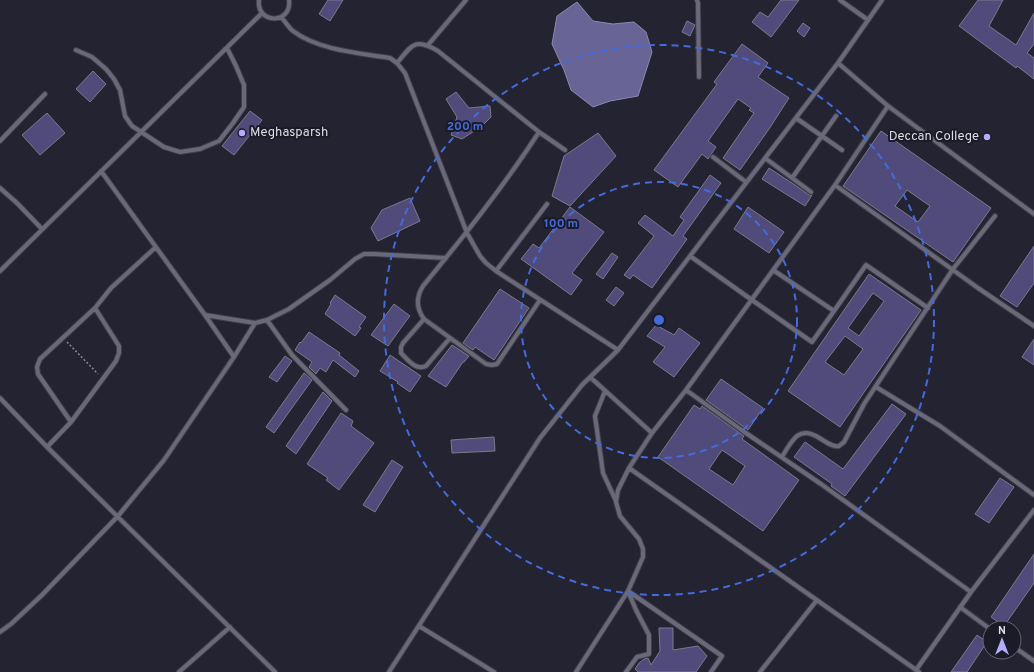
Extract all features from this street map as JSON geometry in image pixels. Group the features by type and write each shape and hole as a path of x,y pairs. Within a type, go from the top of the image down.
{"lane":[{"path":"259,0 259,8 262,13 273,19 282,17 288,10 289,0"},
{"path":"428,45 466,0"},
{"path":"697,0 699,77"},
{"path":"840,0 868,20"},
{"path":"389,672 540,438 582,385 618,350 838,63 882,0"},
{"path":"0,271 262,13"},
{"path":"282,17 292,30 313,42 327,47 390,58 397,63 405,73 467,233 480,256 496,272 618,350"},
{"path":"397,63 412,46 420,44 428,45 438,51 539,132 565,150"},
{"path":"76,50 92,57 106,69 114,79 120,90 125,116 132,126 164,147 180,152 200,149 219,141 244,107 244,85 227,48"},
{"path":"838,63 888,106 1034,214"},
{"path":"0,141 45,94"},
{"path":"616,502 618,490 628,468 652,433 686,390 835,185 888,106"},
{"path":"792,178 836,116"},
{"path":"796,118 842,150"},
{"path":"539,132 525,154 467,233 423,286 417,300 420,314 424,319 486,364 492,365 497,364 540,300"},
{"path":"713,157 746,182"},
{"path":"765,158 811,192"},
{"path":"101,171 234,357"},
{"path":"835,185 1034,326"},
{"path":"0,188 42,229"},
{"path":"496,272 547,204"},
{"path":"782,456 796,437 803,433 811,434 834,446 839,446 844,442 864,404 953,269 995,216"},
{"path":"71,422 38,374 37,367 40,359 95,308 111,288 156,247"},
{"path":"205,315 255,323 266,320 290,309 364,254 446,258"},
{"path":"690,256 812,342 866,265 928,308"},
{"path":"773,270 834,310"},
{"path":"46,447 71,422 116,361 119,353 119,346 95,308"},
{"path":"424,319 401,347 401,353 417,367 422,368 426,366 450,338"},
{"path":"266,320 292,355 346,410"},
{"path":"0,632 11,624 42,595 118,516 164,460 234,357 255,323"},
{"path":"590,377 652,433"},
{"path":"876,387 940,426 1034,495"},
{"path":"686,390 743,431 782,456 971,592"},
{"path":"576,672 628,590 643,557 643,549 639,539 620,516 616,502 603,473 595,416 605,391"},
{"path":"0,399 46,447 118,516 275,672"},
{"path":"628,468 917,671 960,607 1034,510"},
{"path":"1029,516 1034,519"},
{"path":"626,672 637,657 649,654 649,635 636,610 628,590"},
{"path":"628,590 722,656 711,672"},
{"path":"760,672 817,600"},
{"path":"960,607 982,623"},
{"path":"419,626 494,672"},
{"path":"179,672 230,627"},
{"path":"1022,653 1034,661"}],"path":[{"path":"63,338 103,379"}],"shaded area":[{"path":"577,2 593,21 613,24 634,22 646,32 652,52 638,96 610,101 593,107 571,90 552,44 557,16"}],"building":[{"path":"328,0 343,0 330,21 319,14"},
{"path":"781,0 799,0 771,37 752,22 760,12 768,17"},
{"path":"978,0 1003,0 989,26 1016,45 1034,13 1034,44 1027,53 1034,58 1034,79 1017,66 1016,68 959,26"},
{"path":"687,21 695,25 690,36 682,32"},
{"path":"803,23 810,28 804,37 797,31"},
{"path":"742,44 768,63 758,77 789,98 740,170 723,158 754,113 749,110 751,108 738,99 708,141 716,147 708,159 702,154 678,187 654,170 717,84 714,82"},
{"path":"93,71 106,84 90,102 76,89"},
{"path":"456,92 469,108 490,106 491,117 482,126 462,139 451,135 457,117 446,99"},
{"name":"Meghasparsh","path":"250,111 262,120 234,155 222,146"},
{"path":"47,113 65,133 40,155 22,135"},
{"path":"881,131 991,208 953,262 843,186","holes":["907,190 930,206 918,222 895,206"]},
{"path":"598,133 616,156 570,206 552,196 564,156"},
{"path":"769,168 809,195 812,195 805,206 762,179"},
{"path":"710,175 721,183 683,236 687,239 652,288 633,275 630,279 624,275 654,236 638,223 645,215 673,236 684,220 680,217"},
{"path":"410,198 420,221 378,241 371,228 382,210"},
{"path":"570,207 604,232 572,273 582,280 571,295 521,259 533,244 539,248"},
{"path":"748,207 784,232 769,253 734,229"},
{"path":"1034,246 1034,283 1017,307 1000,296"},
{"path":"612,253 618,257 603,279 596,274"},
{"path":"869,274 921,310 840,427 788,391","holes":["873,293 884,301 859,336 848,328","845,336 863,349 844,375 825,362"]},
{"path":"616,287 624,293 614,306 606,300"},
{"path":"500,289 529,308 494,360 475,347 473,350 463,343"},
{"path":"335,295 366,317 355,336 325,314"},
{"path":"394,304 410,316 388,346 371,335"},
{"path":"656,325 674,335 679,328 700,343 674,377 653,362 665,347 647,336"},
{"path":"309,332 340,353 339,355 359,371 355,377 333,360 326,372 320,368 316,374 309,367 312,362 295,350"},
{"path":"1034,339 1034,365 1022,357"},
{"path":"452,345 469,356 463,362 446,387 428,376"},
{"path":"390,355 421,376 410,392 397,383 398,382 380,371"},
{"path":"285,356 292,361 277,382 269,377"},
{"path":"304,373 312,380 274,433 266,427"},
{"path":"721,379 763,408 748,430 706,400"},
{"path":"323,392 332,401 296,454 286,446"},
{"path":"892,404 906,414 845,496 831,486 832,484 794,457 805,442 843,469"},
{"path":"694,405 700,409 702,406 744,436 742,439 799,480 763,531 658,457","holes":["722,450 745,466 733,485 709,469"]},
{"path":"341,413 353,421 351,426 374,443 339,490 326,480 328,478 307,464"},
{"path":"494,437 495,451 452,453 451,440"},
{"path":"392,460 403,467 375,512 363,505"},
{"path":"1000,478 1014,487 989,523 975,514"},
{"path":"1034,554 1034,583 1008,620 995,620 991,617"},
{"path":"659,628 673,628 673,650 698,646 707,656 696,672 638,672 635,669 639,663 648,658 651,665 660,651"},
{"path":"977,635 982,638 982,650 967,672 951,672"}],"place":[{"name":"Meghasparsh","path":"242,133"},
{"name":"Deccan College","path":"987,137"}]}
